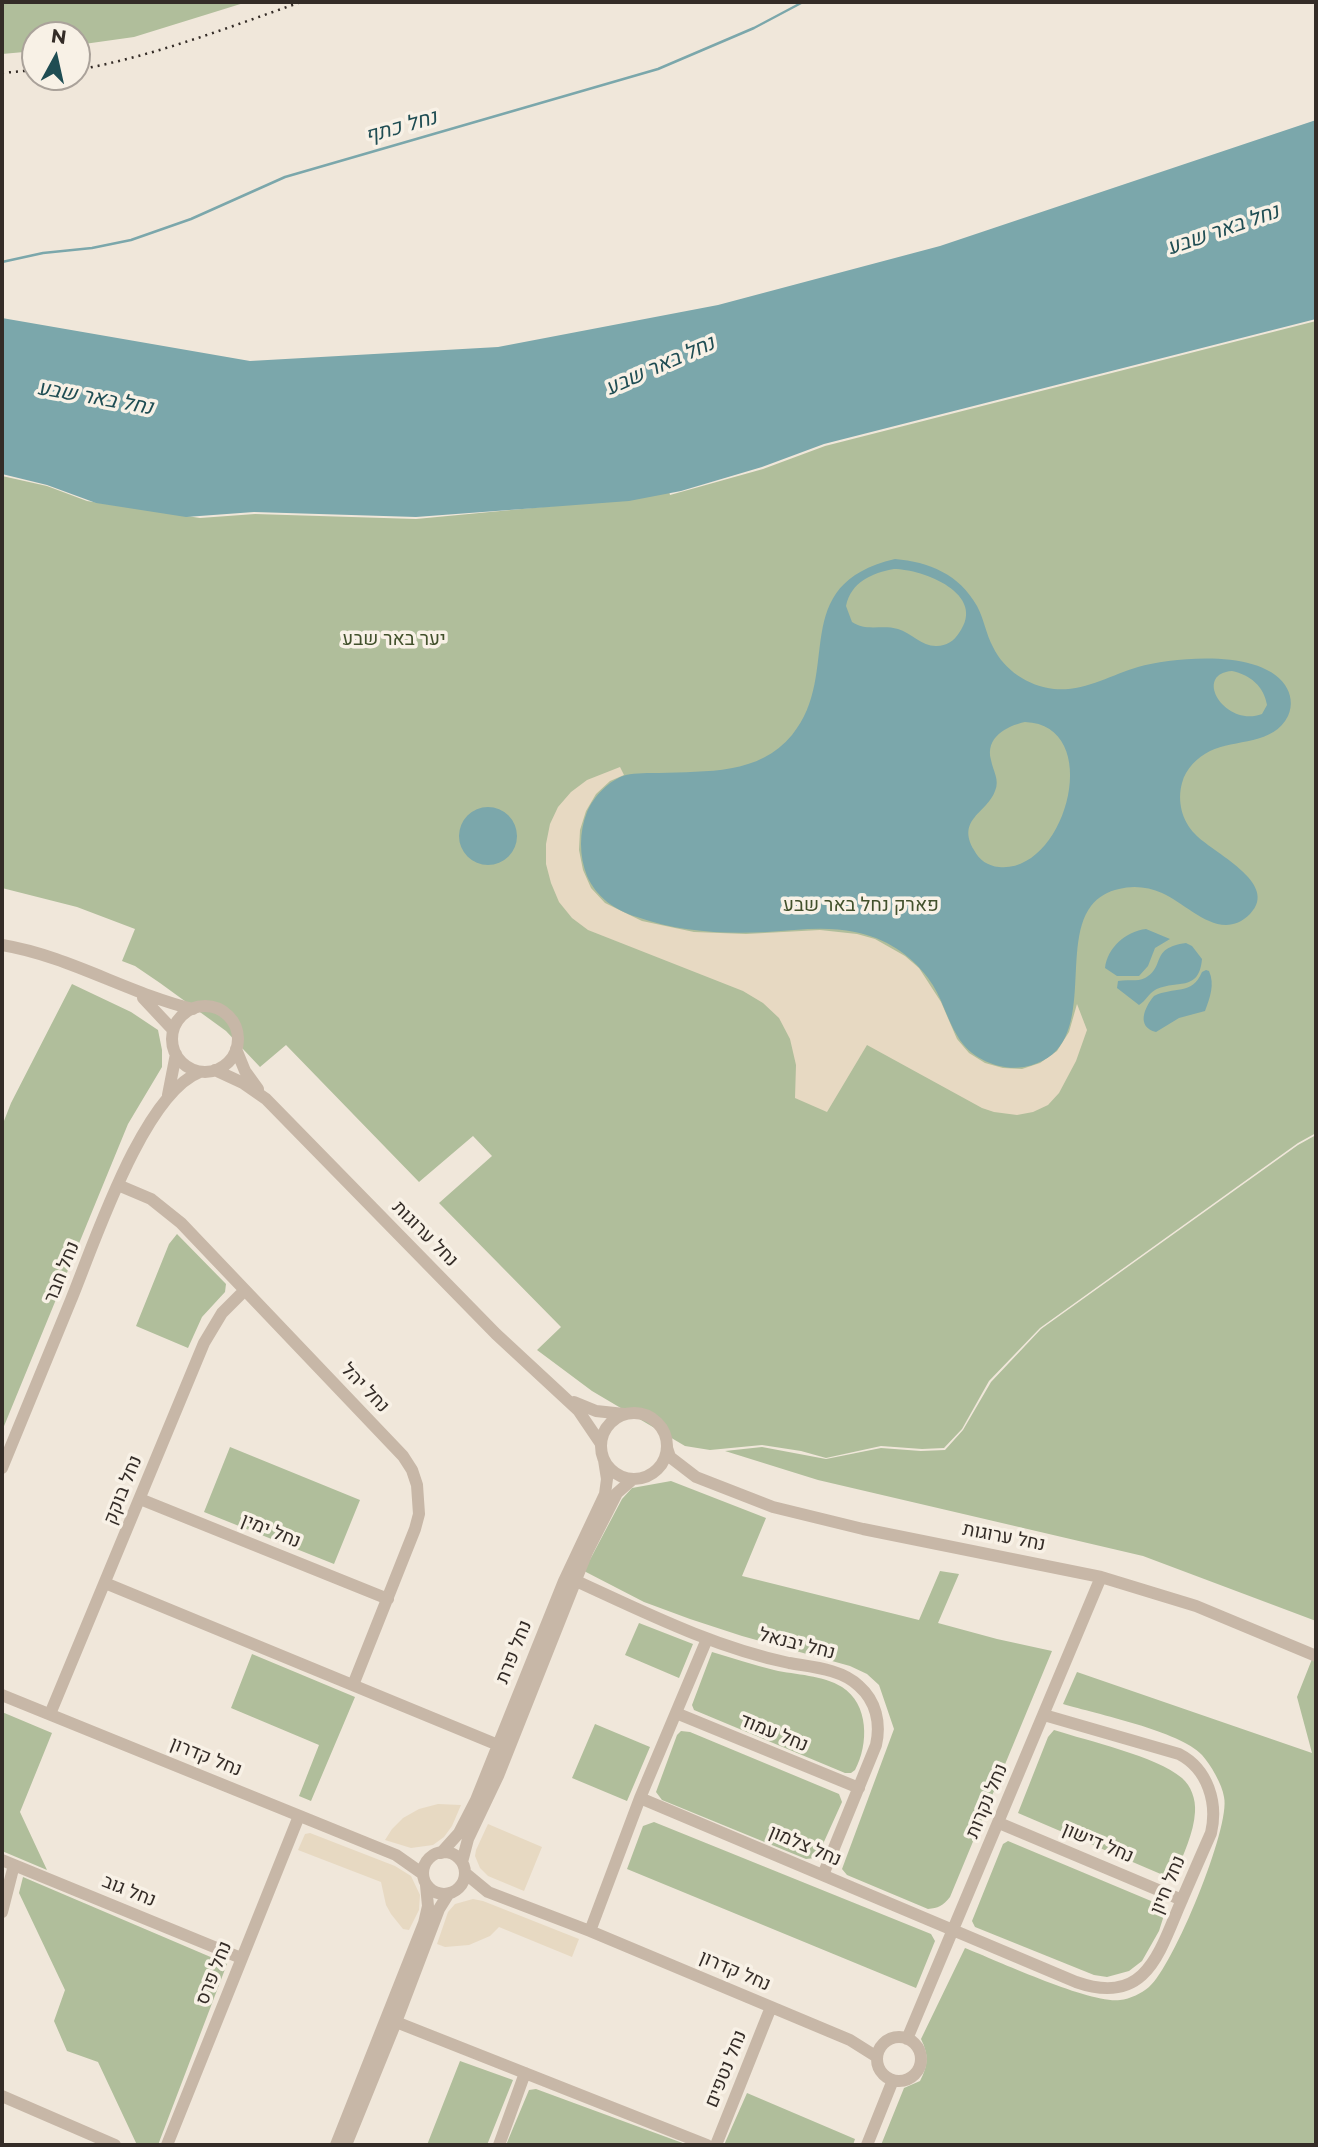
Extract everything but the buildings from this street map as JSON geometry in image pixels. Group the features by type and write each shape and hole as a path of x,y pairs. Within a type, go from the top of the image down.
{"street":[{"path":"2,945 47,955 138,992 193,1009 209,1007 227,1016 236,1028 236,1049 228,1063 215,1070 200,1072 185,1066 172,1045 173,1030 180,1018 193,1009"},
{"path":"138,992 173,1030"},
{"name":"נחל ערוגות","path":"236,1049 245,1071 265,1099 496,1334 587,1420 601,1444"},
{"name":"נחל חבר","path":"168,1096 176,1055"},
{"name":"נחל ערוגות","path":"215,1070 243,1083 265,1099"},
{"name":"נחל חבר","path":"2,1468 118,1185 142,1137 168,1096 188,1077 200,1072"},
{"name":"נחל יהל","path":"118,1185 145,1195 170,1213 403,1456 412,1470 419,1500 415,1530 353,1685"},
{"name":"נחל בוקק","path":"50,1714 204,1343 222,1313 245,1290"},
{"name":"נחל ערוגות","path":"558,1393 596,1411 624,1414"},
{"path":"624,1414 643,1414 654,1419 664,1432 667,1448 665,1458 656,1470 645,1477 633,1479 614,1472 604,1460 602,1436 611,1422 624,1414"},
{"name":"נחל ערוגות","path":"667,1448 674,1462 696,1477 744,1498 812,1518 1101,1577 1196,1606 1316,1656"},
{"name":"נחל פרת","path":"436,1855 453,1842 464,1825 580,1544 604,1494 607,1479 604,1460"},
{"name":"נחל ערוגות","path":"656,1470 696,1477"},
{"name":"נחל פרת","path":"463,1868 465,1845 498,1776 574,1580 617,1493 633,1479"},
{"name":"נחל ימין","path":"140,1499 388,1599"},
{"name":"נחל נקרות","path":"907,2039 1101,1577"},
{"name":"נחל יבנאל","path":"574,1580 707,1639 757,1655 838,1674 859,1685 877,1714 878,1735 823,1875"},
{"path":"105,1583 498,1745"},
{"path":"590,1931 640,1798 707,1639"},
{"name":"נחל ערוגות","path":"1300,1651 1316,1663"},
{"name":"נחל קדרון","path":"2,1695 396,1855 436,1855"},
{"name":"נחל עמוד","path":"676,1713 859,1788"},
{"name":"נחל חיון","path":"954,1930 1098,1989 1116,1988 1134,1982 1152,1966 1161,1951 1213,1825 1211,1795 1200,1772 1180,1754 1044,1715"},
{"name":"נחל צלמון","path":"640,1798 954,1930"},
{"name":"נחל פרס","path":"167,2145 299,1816"},
{"name":"נחל דישון","path":"999,1823 1182,1900"},
{"path":"336,2145 424,1923 428,1906 426,1863 436,1855 453,1854 463,1868 462,1884 439,1909 346,2145"},
{"name":"נחל קדרון","path":"396,1855 425,1879"},
{"path":"2,1912 8,1862"},
{"name":"נחל גוב","path":"8,1862 241,1958"},
{"name":"נחל קדרון","path":"463,1868 488,1892"},
{"path":"425,1879 437,1893 453,1892"},
{"name":"נחל קדרון","path":"453,1892 488,1892 590,1931 850,2040 877,2057"},
{"name":"נחל נטפים","path":"716,2145 771,2007"},
{"path":"396,2022 706,2145"},
{"path":"894,2038 907,2039 918,2049 920,2064 911,2077 893,2080 881,2071 877,2057 883,2044 894,2038"},
{"name":"נחל קדרון","path":"850,2040 883,2044"},
{"path":"499,2145 525,2073"},
{"path":"867,2145 893,2080"},
{"path":"2,2096 114,2145"}],"green space":[{"path":"2,2 247,2 134,37 91,43 91,21 21,21 21,52 2,54"},
{"name":"פארק נחל באר שבע","path":"1316,321 1316,1133 1298,1143 1040,1328 989,1381 962,1429 944,1448 881,1446 826,1458 762,1445 710,1450 685,1446 592,1391 537,1350 561,1327 439,1203 492,1156 473,1136 419,1182 286,1045 260,1067 226,1031 135,966 122,961 135,929 77,907 2,888 2,476 47,486 87,501 200,518 255,514 416,519 606,501 669,491 670,495 763,469 825,446"},
{"path":"72,984 131,1012 158,1030 162,1067 128,1124 2,1431 2,1126"},
{"path":"1316,1135 1316,1621 1143,1556 818,1480 725,1451 762,1447 826,1459 881,1448 945,1450 963,1430 991,1382 1041,1329 1298,1145"},
{"path":"177,1234 226,1284 225,1292 202,1317 188,1348 136,1326 169,1244"},
{"path":"230,1447 360,1500 334,1564 204,1512"},
{"path":"671,1481 766,1518 742,1576 919,1620 940,1571 959,1574 938,1623 1052,1651 950,1897 943,1904 928,1909 847,1875 842,1869 894,1729 879,1685 867,1674 850,1666 742,1636 644,1602 584,1571 622,1499 632,1488"},
{"path":"639,1623 693,1644 679,1678 625,1655"},
{"path":"1316,1649 1316,2145 881,2145 904,2088 920,2081 923,2076 926,2055 921,2039 965,1948 1066,1989 1120,2000 1149,1987 1159,1974 1172,1953 1198,1896 1219,1837 1224,1813 1224,1797 1216,1775 1202,1755 1176,1738 1137,1724 1063,1704 1077,1672 1312,1753 1297,1697"},
{"path":"712,1652 774,1670 835,1683 851,1694 862,1714 864,1725 863,1748 855,1770 845,1773 694,1710 692,1705"},
{"path":"252,1654 355,1697 311,1801 299,1796 319,1745 231,1708"},
{"path":"2,1712 52,1733 20,1812 47,1870 2,1851"},
{"path":"595,1724 650,1747 627,1801 572,1778"},
{"path":"1054,1730 1139,1756 1170,1770 1185,1781 1194,1798 1195,1812 1190,1836 1176,1874 1170,1878 1018,1813 1048,1737"},
{"path":"681,1731 690,1732 839,1794 842,1802 818,1855 806,1859 662,1800 656,1792 677,1735"},
{"path":"654,1822 931,1934 935,1941 916,1988 627,1869 643,1826"},
{"path":"1008,1841 1163,1906 1165,1912 1159,1931 1142,1961 1129,1971 1107,1977 1094,1975 975,1927 972,1921 1003,1844"},
{"path":"23,1877 227,1964 158,2145 137,2145 98,2062 67,2051 54,2021 65,1990 19,1893"},
{"path":"460,2061 513,2080 487,2145 427,2145"},
{"path":"536,2089 688,2145 506,2145 529,2090"},
{"path":"747,2093 855,2139 853,2145 724,2145"}],"shaded area":[{"path":"620,767 624,775 610,781 596,794 586,811 580,830 579,850 583,870 591,888 605,903 642,921 694,932 746,934 820,930 875,939 905,956 919,968 941,1002 957,1039 969,1053 985,1063 1003,1068 1022,1069 1040,1063 1057,1051 1069,1032 1077,1004 1087,1030 1076,1061 1059,1093 1048,1105 1033,1112 1017,1115 994,1112 867,1045 827,1112 795,1098 796,1065 790,1039 779,1018 763,1003 743,991 588,930 572,918 559,902 546,864 550,824 558,807 571,792 587,780"},
{"path":"438,1804 461,1805 452,1826 444,1837 433,1845 411,1848 385,1840 403,1818 419,1809"},
{"path":"488,1824 542,1847 524,1891 488,1876 480,1868 475,1856 476,1850"},
{"path":"310,1833 395,1866 411,1876 420,1895 419,1910 409,1930 403,1929 391,1914 381,1882 298,1850 305,1834"},
{"path":"473,1899 579,1939 572,1957 499,1927 490,1936 469,1945 445,1947 437,1944 448,1912 455,1904"}],"water":[{"name":"נחל באר שבע","path":"1316,120 1316,319 824,444 762,467 681,491 629,501 416,517 254,512 186,517 96,503 47,485 2,474 2,318 250,361 498,347 718,305 940,246"},
{"path":"895,559 920,563 952,578 970,595 977,606 991,642 1004,663 1018,676 1044,687 1076,688 1154,663 1216,659 1237,661 1273,673 1289,692 1290,708 1282,725 1264,737 1220,747 1205,754 1189,768 1181,790 1182,810 1191,829 1240,869 1257,891 1257,902 1250,914 1239,922 1227,925 1216,923 1204,919 1162,893 1141,887 1115,890 1100,897 1091,906 1082,925 1071,1021 1063,1042 1048,1058 1024,1067 996,1065 970,1052 958,1037 928,978 905,954 887,943 855,932 833,929 718,932 653,922 614,907 596,891 584,868 581,844 587,812 603,789 620,777 642,773 713,771 748,764 764,758 792,735 807,710 815,685 828,610 840,589 861,571","holes":["894,569 935,579 959,596 965,607 966,619 952,641 932,646 898,629 863,627 852,622 846,606 853,591 870,576","1232,671 1255,682 1263,692 1267,705 1262,714 1236,714 1226,707 1214,690 1215,681 1220,674","1025,722 1050,729 1065,747 1070,771 1068,798 1058,825 1043,848 1023,863 999,867 978,857 969,839 969,831 975,817 991,799 996,787 991,745 1004,730"]},
{"path":"482,807 494,807 509,815 517,830 517,842 509,857 494,865 482,865 467,857 459,842 459,830 467,815"},
{"path":"1146,929 1170,939 1155,948 1148,966 1139,976 1117,976 1105,968 1109,954 1119,942 1131,933"},
{"path":"1186,943 1192,946 1202,959 1200,970 1191,981 1155,990 1139,1005 1117,988 1118,981 1145,978 1155,969 1162,953 1174,945"},
{"path":"1206,970 1211,976 1212,986 1205,1011 1179,1018 1156,1032 1146,1026 1145,1011 1154,996 1188,988"}],"waterway":[{"name":"נחל כתף","path":"2,262 131,240 191,219 285,177 658,69 754,28 803,2"}],"railway":[{"path":"91,67 162,49 301,2"},
{"path":"2,73 21,71"}],"park label":[{"name":"יער באר שבע","path":"394,639"}]}
